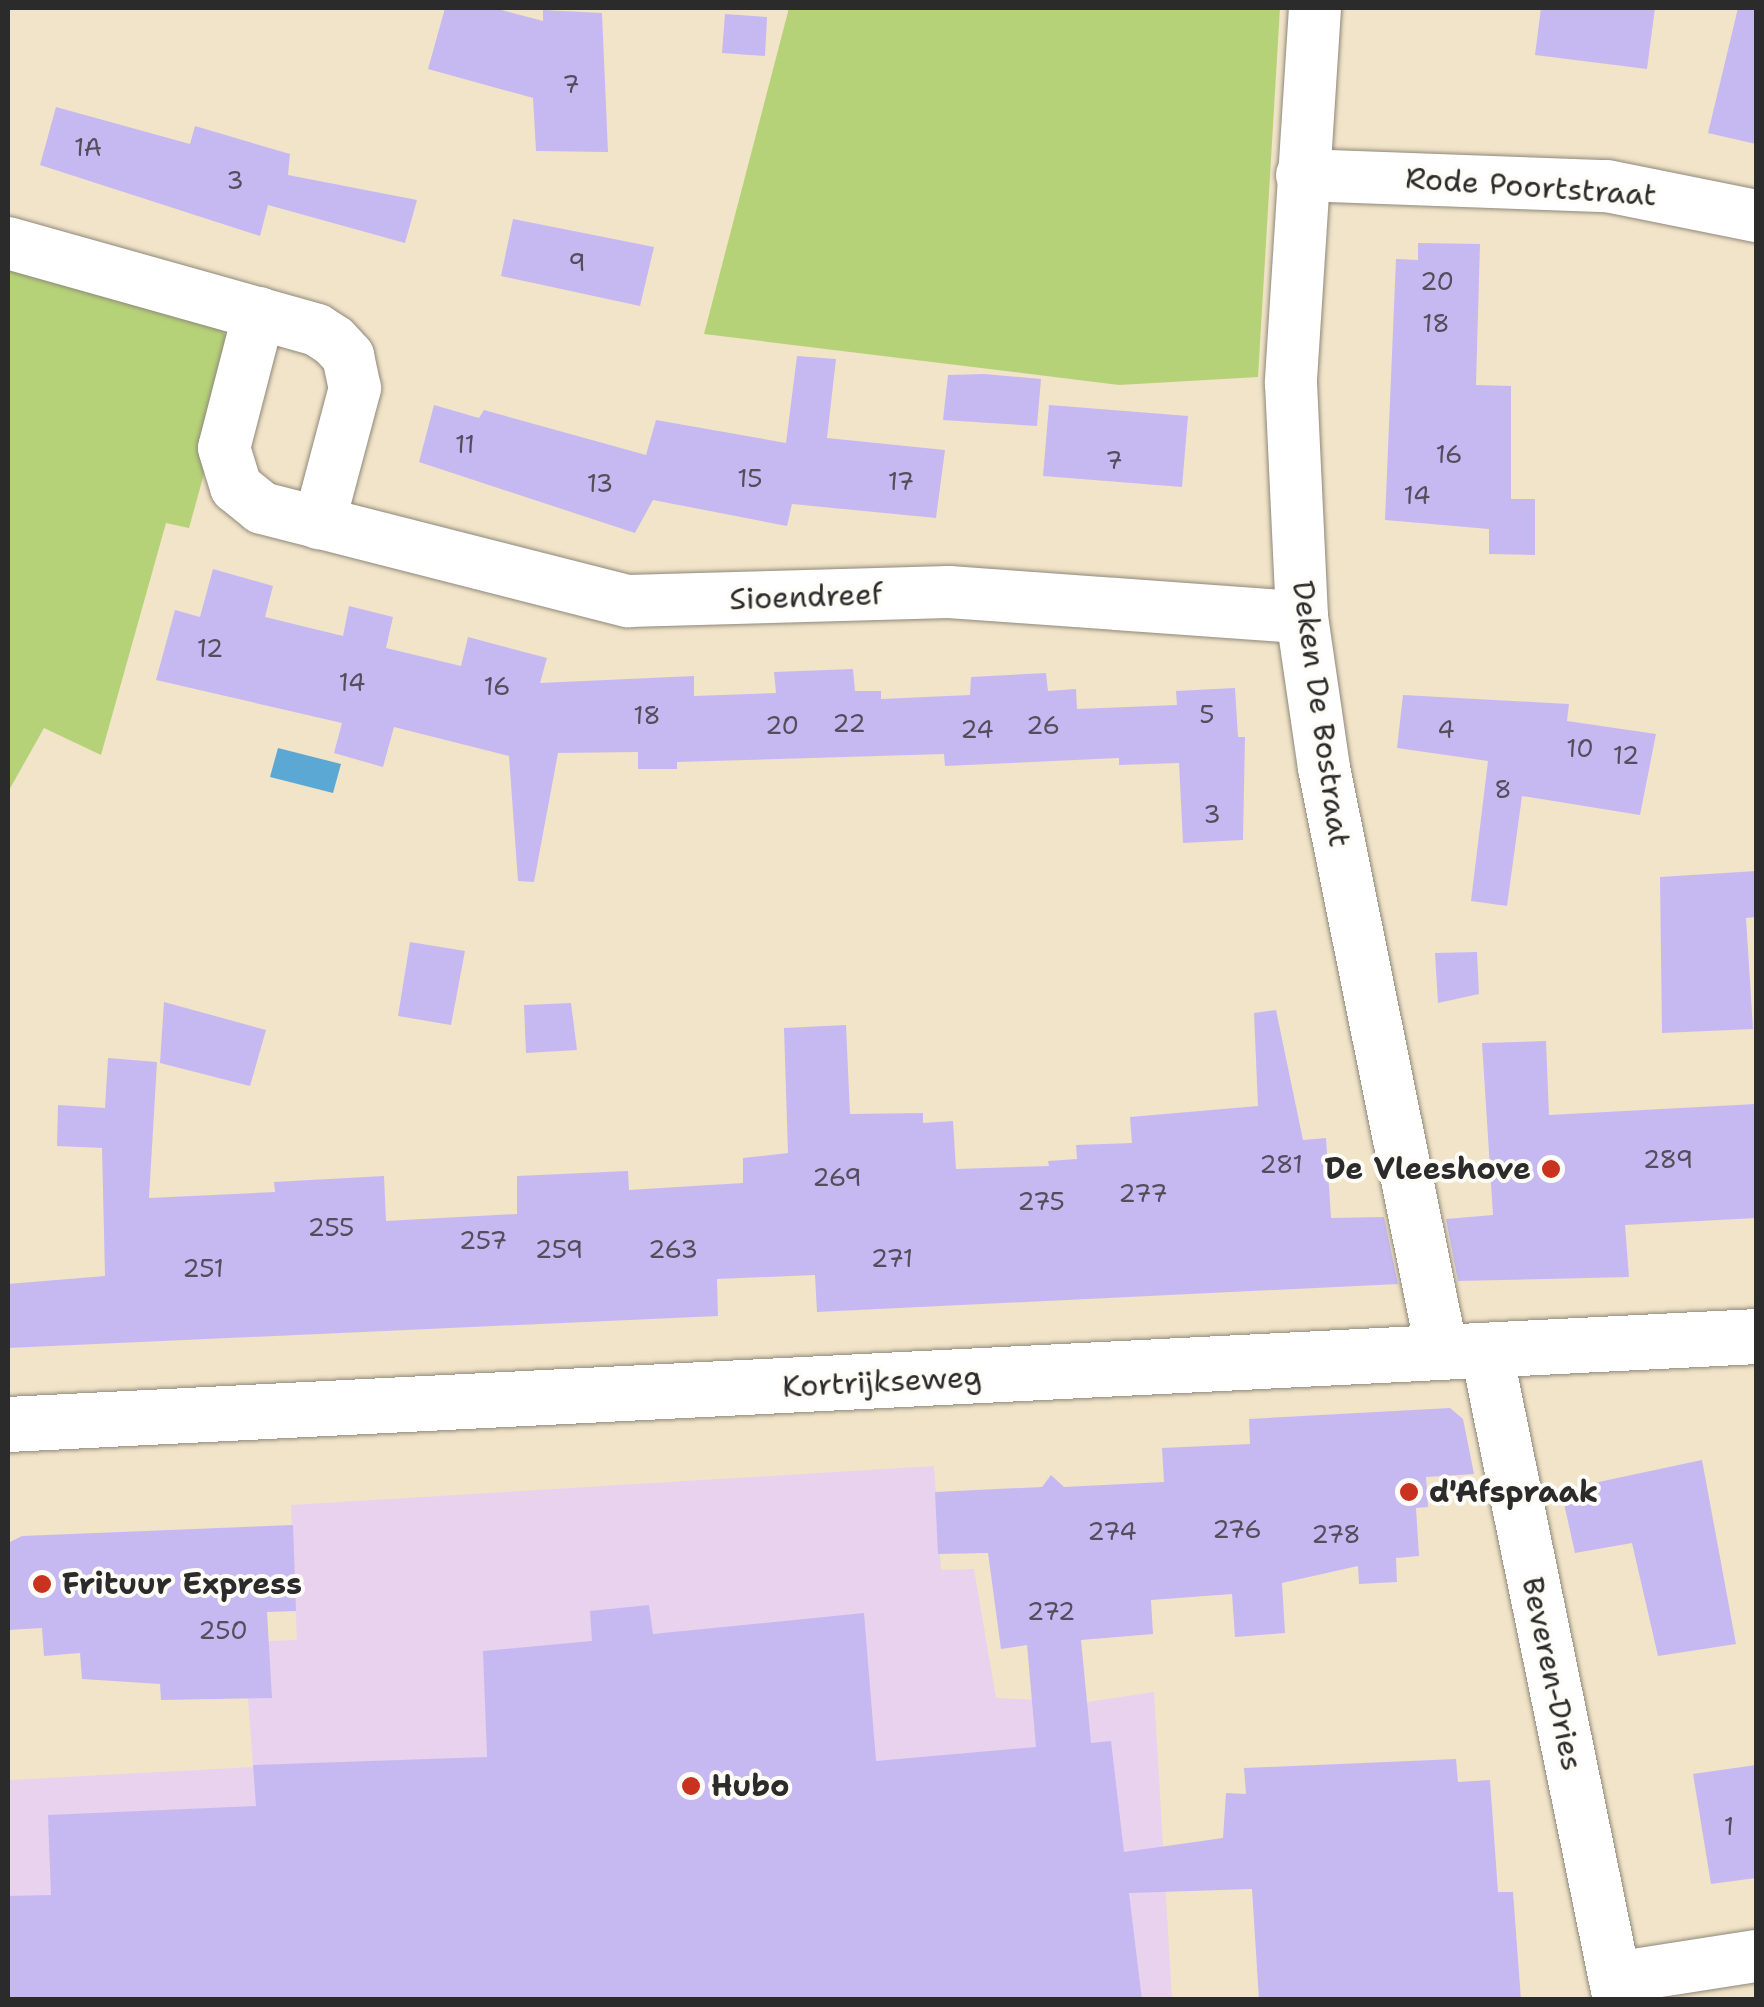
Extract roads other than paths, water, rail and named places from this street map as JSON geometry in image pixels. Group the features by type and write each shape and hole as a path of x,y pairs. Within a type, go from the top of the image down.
{"main road":[{"name":"Kortrijkseweg","path":"8,1424 1756,1336"}],"street":[{"name":"Deken De Bostraat","path":"1315,8 1291,383 1302,617 1324,768 1464,1350"},
{"name":"Rode Poortstraat","path":"1302,175 1607,186 1756,216"},
{"path":"8,243 317,330 342,348 352,366 354,399 319,523"},
{"name":"Sioendreef","path":"259,314 225,438 227,468 253,502 319,523 628,601 949,592 1302,617"},
{"name":"Beveren-Dries","path":"1464,1350 1617,1989"},
{"path":"1617,1989 1756,1956"}],"water":[{"path":"278,748 341,764 333,793 270,777"}],"place":[{"name":"De Vleeshove","path":"1551,1169"},
{"name":"d'Afspraak","path":"1409,1492"},
{"name":"Frituur Express","path":"42,1584"},
{"name":"Hubo","path":"691,1786"}]}
